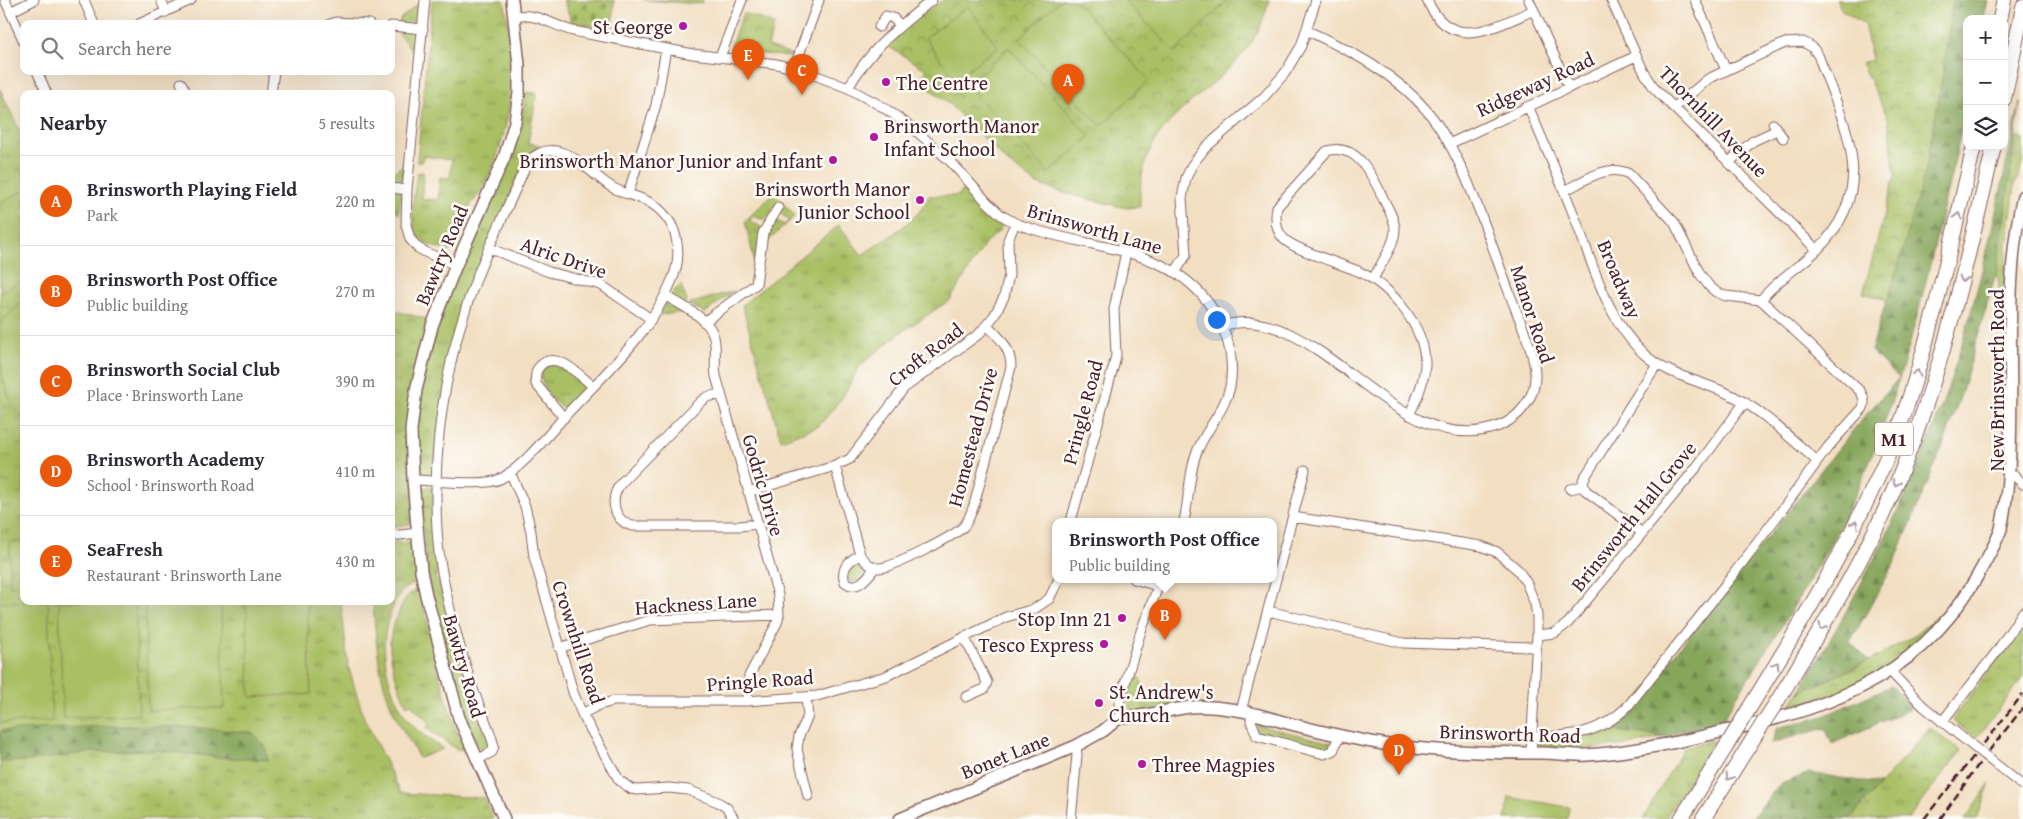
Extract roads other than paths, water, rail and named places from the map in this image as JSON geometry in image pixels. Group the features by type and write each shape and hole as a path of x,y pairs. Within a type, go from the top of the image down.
{"highway":[{"path":"2001,15 2004,0"},
{"path":"2008,79 2023,6"},
{"name":"M1","path":"1681,819 1828,575 1862,511 1893,444 1917,374 1934,313 1973,150"},
{"name":"M1","path":"1703,819 1836,603 1880,518 1901,472 1943,353 1968,260 1993,150"}],"main road":[{"name":"Bawtry Road","path":"504,819 459,718 432,618 421,571 413,480 411,430 416,390 432,326 456,265 504,158 515,122 520,72 512,0"},
{"name":"New Brinsworth Road","path":"1890,671 1928,640 1966,595 2000,532 2019,480 2015,284 2017,235 2023,196"},
{"name":"Brinsworth Road","path":"1120,716 1135,718 1194,706 1241,711 1339,736 1403,747 1584,755 1650,748 1751,725 1824,704 1862,688 1890,671"},
{"name":"Bonet Lane","path":"900,819 1076,746 1103,731 1120,716"}],"street":[{"path":"5,0 20,33"},
{"path":"10,12 34,0"},
{"path":"84,0 92,20"},
{"path":"161,0 166,12"},
{"path":"148,20 191,0"},
{"path":"425,0 407,190 406,225 410,239 415,245 427,254 456,265"},
{"path":"720,56 742,0"},
{"path":"794,68 819,0"},
{"path":"848,88 858,70 876,47 932,0"},
{"path":"1176,271 1186,255 1182,198 1186,178 1192,165 1205,148 1276,84 1294,60 1308,31 1316,0"},
{"path":"1427,0 1443,24 1458,32 1470,33 1489,29 1534,10"},
{"path":"1529,0 1569,88"},
{"name":"Thornhill Avenue","path":"1611,0 1636,56 1655,89 1817,250"},
{"path":"1695,0 1726,70"},
{"name":"Brinsworth Lane","path":"514,16 527,15 542,18 573,31 666,49 757,60 794,68 848,88 883,107 914,129 951,162 987,202 1001,215 1015,223 1038,231 1126,252 1152,260 1176,271 1202,294 1222,326 1230,350 1231,375 1230,387 1221,410 1196,456 1185,518"},
{"path":"880,28 883,18 886,16 893,18 900,26"},
{"path":"395,26 423,29"},
{"name":"Manor Road","path":"1222,326 1253,322 1290,334 1350,372 1409,415 1422,422 1448,430 1468,432 1492,429 1510,420 1517,415 1530,398 1536,379 1533,358 1521,325 1467,183 1449,144 1428,112 1408,91 1369,62 1308,31"},
{"path":"1564,191 1606,170 1621,170 1629,174 1674,222 1700,274 1709,286 1716,292 1726,296 1761,300 1817,250 1841,218 1848,204 1853,176 1850,145 1818,55 1808,45 1790,41 1700,84 1674,108"},
{"path":"413,480 489,482 498,480 510,472 534,450 633,342 651,319 665,296 672,282 677,262 678,244 673,226 651,204 628,194 656,105 666,49"},
{"name":"Ridgeway Road","path":"1449,144 1636,56"},
{"path":"39,75 45,90"},
{"path":"272,90 273,75"},
{"path":"181,83 185,90"},
{"name":"Broadway","path":"1528,106 1618,324 1626,335 1657,364 1674,374 1721,390 1745,402 1817,461"},
{"path":"1728,163 1753,141 1778,131"},
{"name":"Bawtry Road","path":"477,760 492,752 494,746 473,688 445,588 439,550 436,480 441,420 451,364 471,295 527,163 538,153 554,150 571,156 609,185 628,194"},
{"path":"1373,279 1393,238 1394,224 1369,170 1356,156 1342,150 1328,151 1281,200 1275,215 1278,231 1282,238 1290,244 1373,279 1386,288 1403,307 1418,333 1424,352 1423,382 1409,415"},
{"path":"395,188 407,190"},
{"path":"665,296 704,322 756,284 763,232 778,208"},
{"name":"Croft Road","path":"748,492 843,464 856,454 904,388 978,334 987,325 1000,306 1007,287 1010,263 1008,240 1015,223"},
{"name":"Alric Drive","path":"490,248 548,272 601,286 651,319"},
{"name":"Pringle Road","path":"1072,518 1114,365 1114,309 1126,252"},
{"name":"Brinsworth Road","path":"1532,737 1568,736 1586,732 1616,718 1628,706 1729,580 1786,506 1817,461 1863,408 1864,397 1761,300"},
{"name":"Godric Drive","path":"704,322 714,338 714,366 720,394 778,595 779,615 775,629 749,676 747,701"},
{"name":"Homestead Drive","path":"875,568 886,568 896,564 945,539 963,527 970,516 1011,367 1009,352 1005,345 987,325"},
{"path":"564,418 536,384 537,370 541,365 547,362 559,361 593,386"},
{"path":"1641,532 1584,490 1583,486 1586,474 1657,364"},
{"path":"720,394 706,397 700,402 621,483 614,498 615,510 621,521 632,526 740,526 757,524"},
{"name":"Brinsworth Hall Grove","path":"1537,635 1555,633 1568,623 1641,532 1696,468 1745,402"},
{"path":"835,466 860,555 875,568 859,585 854,586 845,582 843,578 845,568 852,559 860,555"},
{"path":"1277,577 1305,470"},
{"name":"Crownhill Road","path":"510,472 526,506 534,558 573,692 582,714 619,780 624,785 637,790 669,788 688,790 718,802 727,808 734,819"},
{"path":"1570,489 1583,486"},
{"path":"1293,517 1465,542 1490,548 1518,570 1526,582 1535,604 1537,616 1531,753"},
{"path":"395,536 418,533"},
{"name":"Pringle Road","path":"582,714 599,705 614,701 747,701 806,698 886,676 1006,617 1042,605 1054,591 1057,583"},
{"path":"1120,716 1119,703 1159,583"},
{"path":"1241,711 1275,583"},
{"path":"1268,611 1403,643 1536,647"},
{"path":"1942,722 1998,650 2023,612"},
{"name":"Hackness Lane","path":"559,648 650,620 779,615"},
{"path":"964,637 987,682 984,689 966,697"},
{"path":"1890,671 1911,695 1942,722 2023,786"},
{"path":"806,698 808,716 798,736 797,749 808,796"},
{"path":"1253,714 1251,722 1257,736 1314,752 1324,754 1332,751 1339,736"},
{"path":"1072,819 1076,746"}],"railway":[{"path":"1924,819 2023,694"},
{"path":"1940,819 1981,761 2023,708"}],"place":[{"name":"St George","path":"683,26"},
{"name":"SeaFresh","path":"748,80"},
{"name":"The Centre","path":"886,82"},
{"name":"Brinsworth Social Club","path":"802,95"},
{"name":"Brinsworth Playing Field","path":"1068,105"},
{"name":"Brinsworth Manor Infant School","path":"874,137"},
{"name":"Brinsworth Manor Junior and Infant","path":"833,160"},
{"name":"Brinsworth Manor Junior School","path":"920,200"},
{"name":"Stop Inn 21","path":"1122,618"},
{"name":"Brinsworth Post Office","path":"1165,640"},
{"name":"Tesco Express","path":"1104,644"},
{"name":"St. Andrew's Church","path":"1099,703"},
{"name":"Three Magpies","path":"1142,764"},
{"name":"Brinsworth Academy","path":"1399,775"}]}
